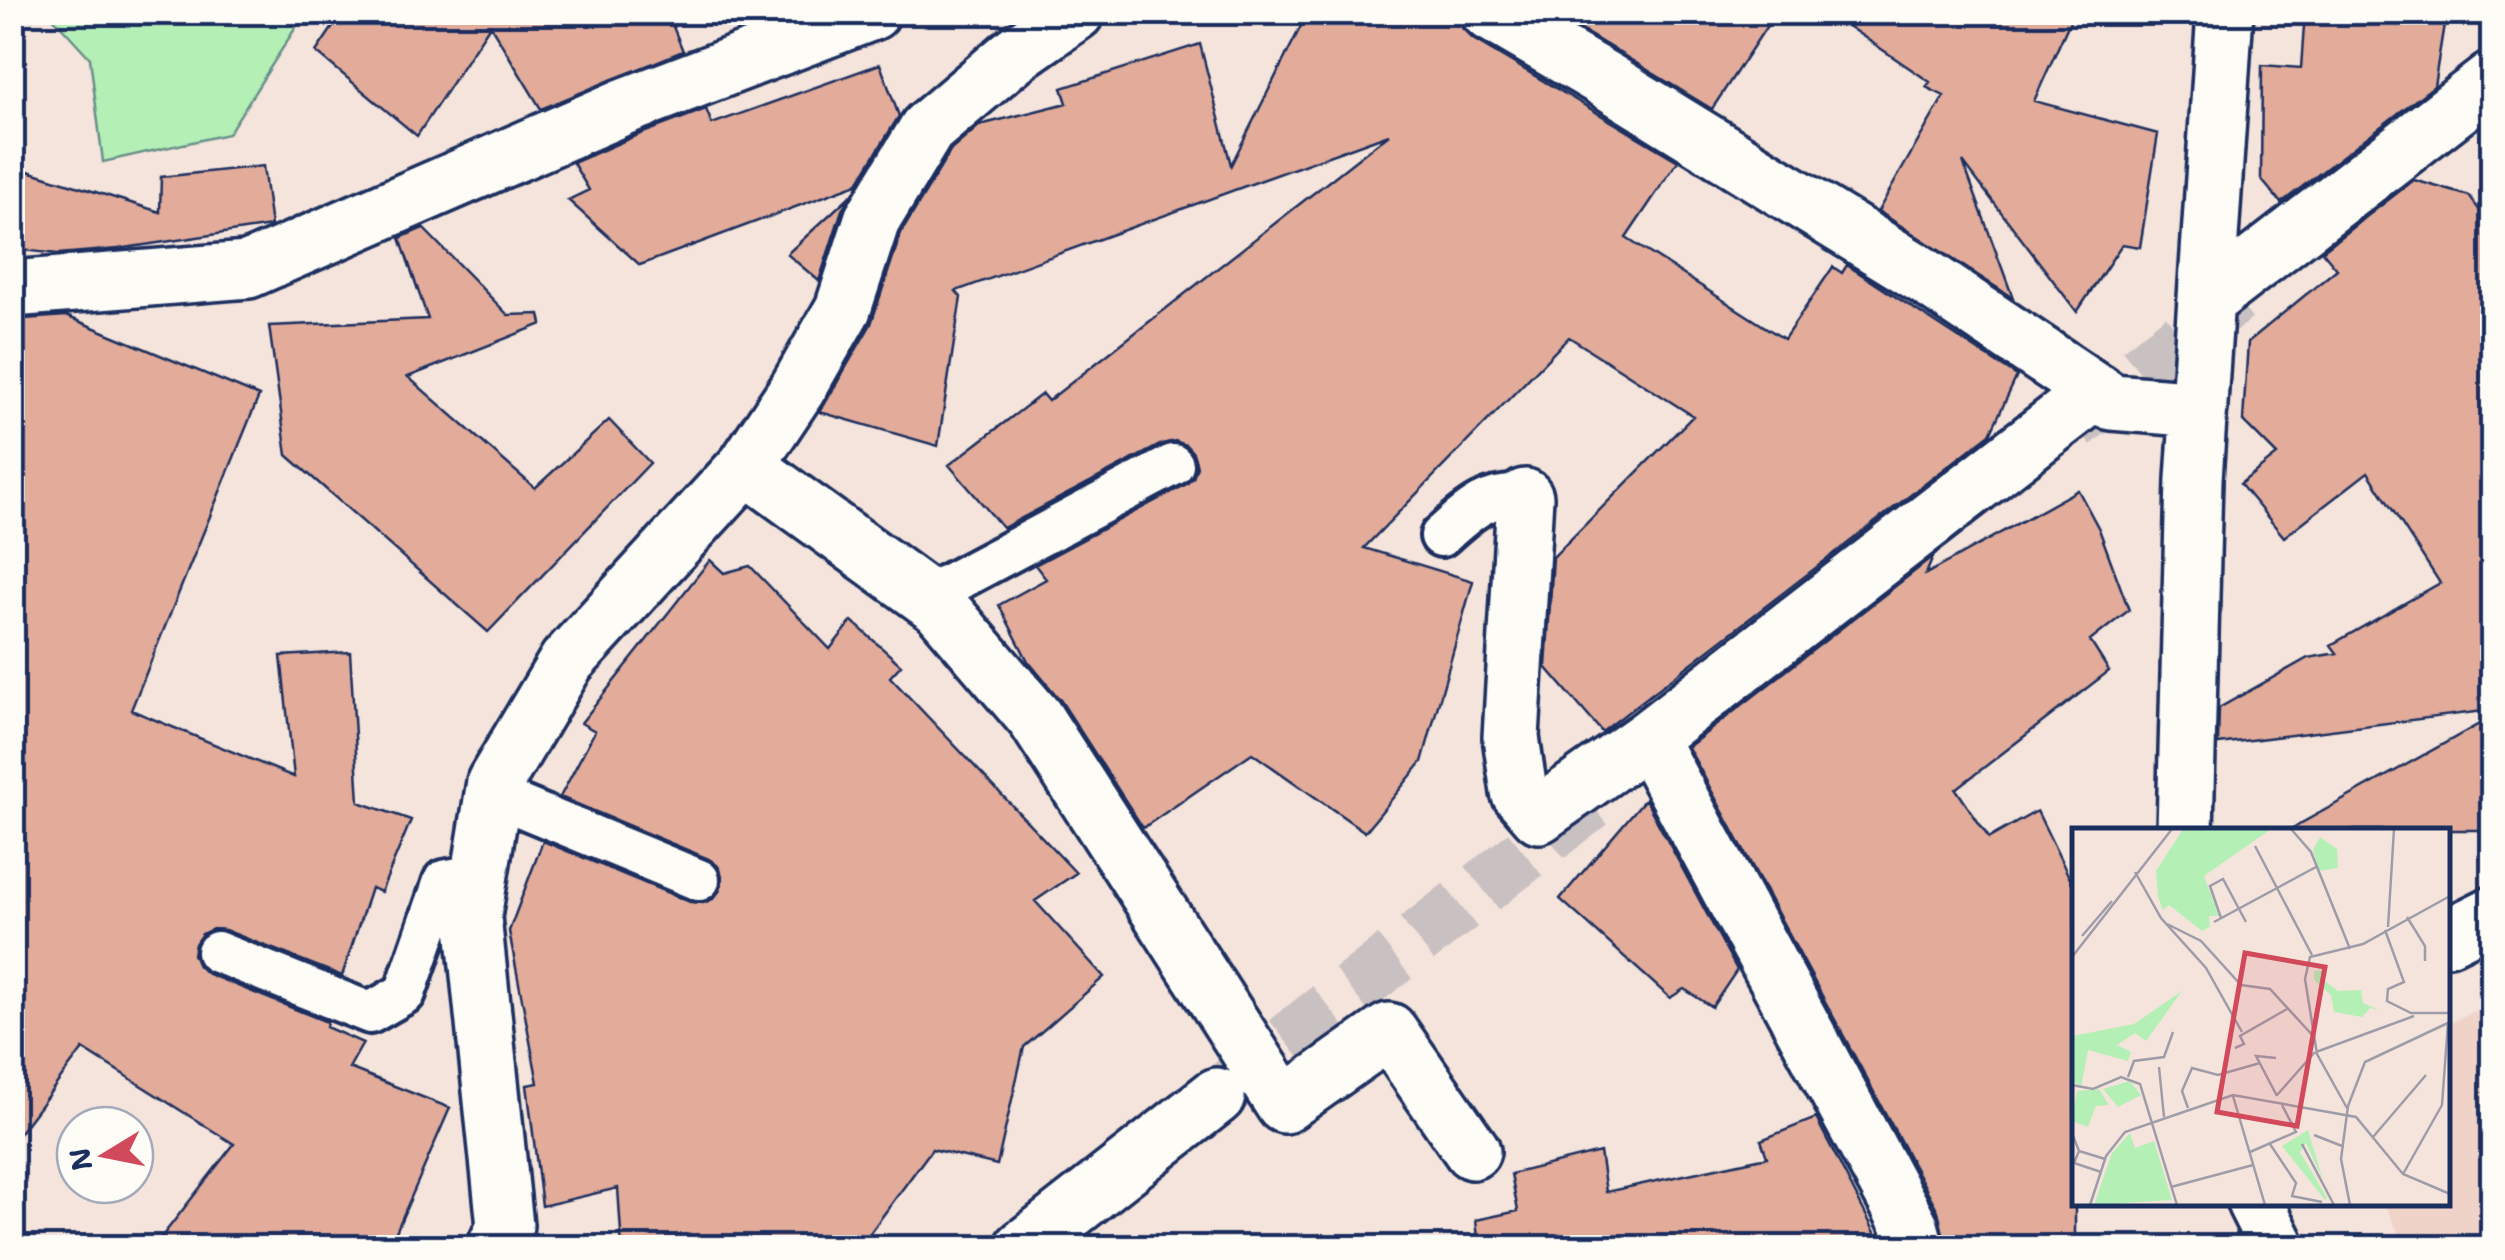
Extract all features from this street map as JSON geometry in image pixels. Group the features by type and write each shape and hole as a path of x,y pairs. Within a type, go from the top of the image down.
{"street":[{"path":"12,289 248,270 624,108 872,12"},
{"path":"495,1248 505,1226 473,917 495,782 567,661 746,466 798,388 843,309 872,220 927,129 1013,56 1076,12"},
{"path":"1489,12 1908,266 2112,402 2199,409"},
{"path":"2185,828 2199,409 2225,12"},
{"path":"2206,301 2492,80"},
{"path":"1525,496 1511,737 1519,792 1539,815 1648,738 2097,391"},
{"path":"746,466 940,607 1035,718 1284,1106 1389,1031 1472,1151"},
{"path":"1648,738 1910,1226 1916,1248"},
{"path":"2450,936 2492,915"},
{"path":"1023,1248 1218,1096"},
{"path":"2257,1205 2278,1248"}],"lane":[{"path":"926,597 1173,465"},
{"path":"1441,536 1476,505 1505,494 1525,496"},
{"path":"493,795 699,880"},
{"path":"217,952 370,1014 404,994 444,881 480,874"}],"shaded area":[{"path":"2492,1002 2492,1247 2406,1247 2385,1205 2450,1205 2450,1023"}],"green space":[{"path":"49,13 305,13 228,134 103,162 90,58"}],"building":[{"path":"343,12 667,12 683,51 541,109 490,25 417,136 316,52"},
{"path":"1308,12 1458,12 1462,28 1473,39 1678,161 1626,238 1784,339 1833,267 1842,273 1847,265 2017,376 1990,434 1602,732 1546,667 1553,557 1693,416 1569,337 1364,548 1473,581 1422,762 1365,832 1252,753 1143,828 1061,701 1028,661 999,605 1046,579 1035,565 1185,485 1197,467 1193,453 1175,441 1162,444 1003,528 949,465 1042,394 1048,401 1389,134 956,291 961,297 938,446 820,412 871,324 901,233 951,150 980,125 1067,103 1062,88 1200,44 1231,165"},
{"path":"1552,12 1776,12 1712,109"},
{"path":"1827,12 2074,12 2034,101 2158,134 2140,247 2122,244 2077,312 1963,162 2013,298 1878,211 1944,96 1926,87 1930,82"},
{"path":"2305,12 2446,12 2434,86 2281,203 2261,179 2262,65 2301,68"},
{"path":"880,64 899,116 857,184 640,265 568,200 589,190 573,163 706,109 712,124"},
{"path":"12,166 160,212 161,177 263,166 271,226 118,249 58,254 12,249"},
{"path":"2414,180 2469,196 2492,227 2492,710 2218,744 2219,708 2308,658 2337,653 2331,645 2440,583 2368,472 2284,537 2240,484 2277,455 2243,421 2248,342 2337,269 2322,251"},
{"path":"851,195 842,210 819,281 787,254"},
{"path":"423,228 508,315 540,314 542,324 408,377 535,488 609,420 650,463 488,632 287,455 269,326 428,319 400,238"},
{"path":"66,316 259,396 131,710 294,777 281,656 350,652 359,802 411,820 381,892 371,888 342,976 225,930 213,929 202,934 193,954 198,966 208,974 327,1022 326,1027 363,1043 349,1068 450,1108 392,1241 363,1248 153,1248 234,1144 83,1049 12,1143 12,348 24,319"},
{"path":"2078,490 2099,529 2129,610 2090,641 2109,671 1956,789 1989,838 2037,811 2072,883 2075,1248 1946,1248 1938,1211 1688,747 1933,557 1926,574"},
{"path":"710,560 724,573 750,566 830,649 852,621 901,665 890,677 1076,873 1035,901 1104,977 1024,1047 997,1165 932,1149 859,1248 622,1248 618,1188 542,1206 527,1085 538,1083 509,931 543,841 690,902 713,899 720,890 722,876 709,859 560,797 595,731 581,723"},
{"path":"2492,717 2492,830 2293,828"},
{"path":"1645,799 1737,970 1712,1007 1684,989 1670,998 1560,899"},
{"path":"1816,1118 1883,1248 1479,1248 1476,1220 1518,1211 1511,1174 1600,1152 1606,1192 1767,1157 1761,1140"}],"tunnel":[{"path":"2074,423 2235,297"},
{"path":"1221,1093 1598,797"}]}
